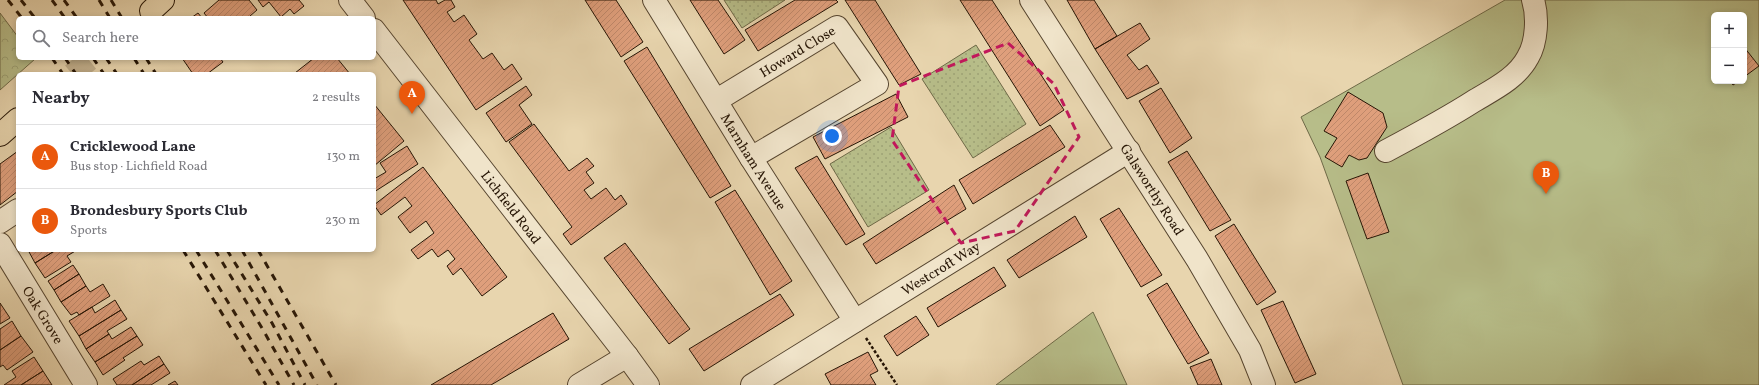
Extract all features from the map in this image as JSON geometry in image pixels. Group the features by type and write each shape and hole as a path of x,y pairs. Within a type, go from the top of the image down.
{"main road":[{"path":"0,135 16,121"}],"street":[{"path":"350,0 362,16"},
{"name":"Marnham Avenue","path":"654,0 717,100 751,158 855,321"},
{"name":"Galsworthy Road","path":"1031,0 1197,259 1250,350 1264,385"},
{"path":"1386,151 1448,117 1514,76 1528,57 1533,46 1535,32 1535,7 1533,0"},
{"name":"Howard Close","path":"717,100 837,27 877,84 751,158"},
{"name":"Lichfield Road","path":"376,33 648,385"},
{"name":"Westcroft Way","path":"752,385 1129,151"},
{"path":"0,222 16,211"},
{"name":"Oak Grove","path":"0,244 86,385"},
{"path":"580,385 627,356"}],"path":[{"path":"855,321 897,385"}],"highlighted area":[{"path":"1008,43 1054,84 1079,137 1015,231 961,243 892,140 899,86"}],"green space":[{"path":"724,0 785,0 742,28"},
{"path":"1505,0 1759,0 1759,385 1403,385 1320,157 1301,117"},
{"path":"0,13 16,34 16,60 34,60 20,72 16,72 16,76 0,90"},
{"path":"976,45 1026,124 973,158 922,79"},
{"path":"891,127 929,190 868,227 830,164"},
{"path":"1093,312 1127,385 996,385"}],"building":[{"path":"219,0 249,0 257,10 250,16 206,16 204,13"},
{"path":"258,0 299,0 304,6 294,14 290,9 282,16 280,16 269,2 263,7"},
{"path":"403,0 436,0 438,4 445,0 451,0 455,7 447,12 454,22 464,15 477,34 469,40 483,59 492,53 504,70 512,64 522,79 476,110"},
{"path":"585,0 616,0 643,42 621,57"},
{"path":"690,0 718,0 745,40 724,54"},
{"path":"795,0 836,0 838,2 758,51 745,30"},
{"path":"845,0 875,0 921,74 899,85"},
{"path":"960,0 992,0 1064,110 1040,126"},
{"path":"1067,0 1094,0 1117,36 1095,49"},
{"path":"1140,23 1150,39 1127,55 1139,70 1147,65 1159,83 1127,99 1095,49"},
{"path":"647,47 731,186 710,198 624,61"},
{"path":"1747,51 1759,66 1747,75"},
{"path":"183,60 222,60 223,62 210,72 192,72"},
{"path":"311,60 339,60 348,72 296,72"},
{"path":"526,86 532,95 519,105 532,124 506,142 486,113"},
{"path":"1161,88 1192,138 1170,153 1139,101"},
{"path":"1348,92 1383,113 1387,127 1367,158 1359,160 1349,155 1342,167 1325,157 1337,138 1324,131"},
{"path":"896,94 908,117 825,159 813,137"},
{"path":"376,106 404,141 376,164"},
{"path":"534,124 569,171 587,158 594,166 586,172 594,183 584,190 591,199 606,188 615,200 621,195 627,204 571,245 563,234 572,227 509,142"},
{"path":"1050,125 1065,147 973,204 959,180"},
{"path":"407,146 418,164 376,191 376,178 386,172 380,163"},
{"path":"1187,151 1231,220 1210,231 1168,162"},
{"path":"16,152 16,193 0,205 0,164"},
{"path":"817,156 865,234 846,245 795,168"},
{"path":"423,167 507,277 482,296 461,268 453,275 447,266 455,259 448,250 438,257 432,249 418,259 411,250 434,233 426,221 410,233 398,217 412,206 405,197 381,215 376,208 376,203"},
{"path":"1368,173 1389,232 1367,239 1346,181"},
{"path":"954,185 966,209 876,264 863,244"},
{"path":"735,190 792,281 770,295 715,202"},
{"path":"1119,208 1162,275 1141,287 1100,219"},
{"path":"1075,216 1087,237 1019,278 1007,260"},
{"path":"1234,224 1276,292 1257,305 1215,236"},
{"path":"625,243 690,329 669,344 604,258"},
{"path":"29,252 53,252 35,263"},
{"path":"53,252 74,252 67,256 71,262 45,278 35,263"},
{"path":"73,265 79,274 54,290 48,281"},
{"path":"994,267 1006,286 938,327 927,308"},
{"path":"79,274 86,286 61,302 54,290"},
{"path":"1167,283 1209,353 1188,364 1147,295"},
{"path":"103,284 110,296 79,315 77,312 71,315 61,302 86,286 90,292"},
{"path":"780,294 794,315 704,371 689,349"},
{"path":"115,300 121,310 79,336 69,321 92,307 95,313"},
{"path":"1283,301 1316,374 1295,383 1261,310"},
{"path":"0,303 10,318 0,324"},
{"path":"121,310 127,319 107,331 109,334 86,349 79,336"},
{"path":"553,313 569,339 491,385 431,385"},
{"path":"916,316 929,335 897,356 884,336"},
{"path":"12,321 21,336 0,350 0,329"},
{"path":"131,327 137,336 95,362 86,349 109,334 112,339"},
{"path":"21,336 33,352 7,370 3,365 0,367 0,350"},
{"path":"137,336 143,345 123,358 125,360 103,375 95,362"},
{"path":"868,352 878,371 870,375 876,385 831,385 825,374"},
{"path":"159,356 164,364 132,385 117,385 113,379 141,361 144,365"},
{"path":"34,357 43,371 21,385 4,385 16,377 12,371"},
{"path":"1211,359 1222,385 1198,385 1190,367"},
{"path":"164,364 170,373 151,385 132,385"},
{"path":"43,371 52,385 21,385"},
{"path":"175,381 178,385 168,385"}],"tunnel":[{"path":"74,72 90,60"}],"railway":[{"path":"8,0 20,16"},
{"path":"21,0 33,16"},
{"path":"52,0 64,16"},
{"path":"64,0 76,16"},
{"path":"99,0 109,16"},
{"path":"111,0 121,16"},
{"path":"53,60 62,72"},
{"path":"66,60 75,72"},
{"path":"94,60 103,72"},
{"path":"107,60 116,72"},
{"path":"135,60 143,72"},
{"path":"147,60 155,72"},
{"path":"184,252 266,385"},
{"path":"197,252 279,385"},
{"path":"216,252 294,385"},
{"path":"228,252 272,323 305,385"},
{"path":"243,252 317,385"},
{"path":"259,252 336,385"}],"place":[{"name":"Cricklewood Lane","path":"412,114"},
{"name":"Brondesbury Sports Club","path":"1546,194"}]}
